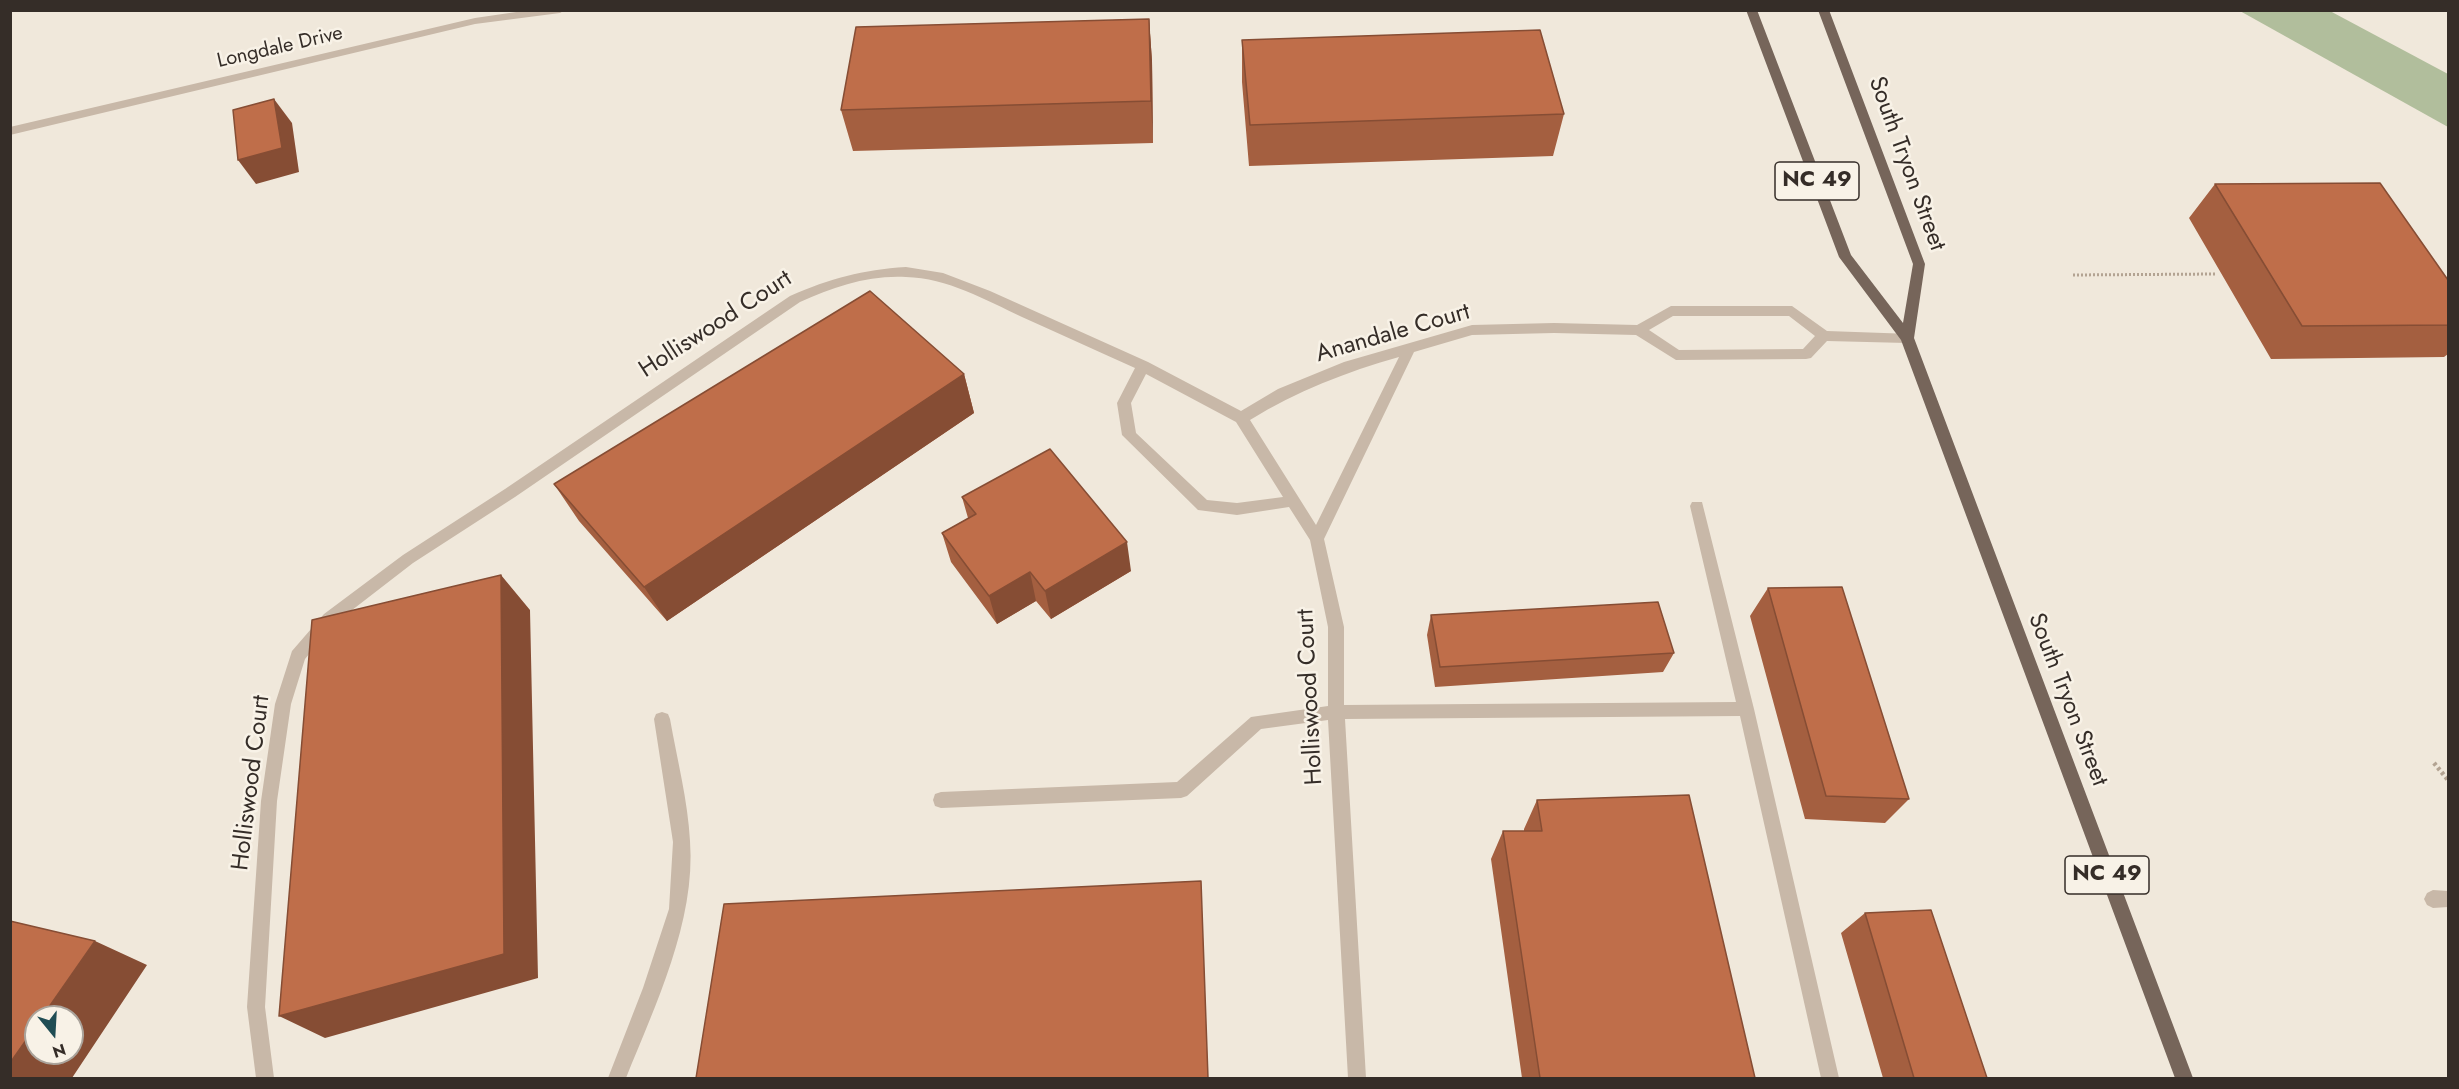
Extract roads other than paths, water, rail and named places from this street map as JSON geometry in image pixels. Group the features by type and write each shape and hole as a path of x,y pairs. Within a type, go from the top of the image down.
{"main road":[{"name":"South Tryon Street","path":"1751,10 1845,257 1907,338 2184,1078"},
{"name":"South Tryon Street","path":"1823,10 1919,264 1907,338"}],"street":[{"name":"Longdale Drive","path":"10,131 475,16 560,10"},
{"name":"Holliswood Court","path":"265,1078 256,1007 270,790 283,704 298,656 329,619 408,559 510,493 708,356 795,299 831,283 870,274 906,272 943,278 985,294 1143,366 1240,418 1317,539 1336,627 1336,712 1357,1078"},
{"path":"1824,336 1806,354 1676,355 1639,330 1671,311 1792,311 1824,336 1907,338"},
{"name":"Anandale Court","path":"1240,418 1283,393 1348,366 1472,330 1554,328 1639,330"},
{"path":"1317,539 1410,347"},
{"path":"1143,366 1124,403 1129,435 1203,506 1237,509 1293,501"},
{"path":"1697,506 1746,708 1830,1078"},
{"path":"940,800 1180,790 1257,722 1336,712 1746,708"},
{"path":"617,1078 652,988 678,909 682,842 662,719"}]}
